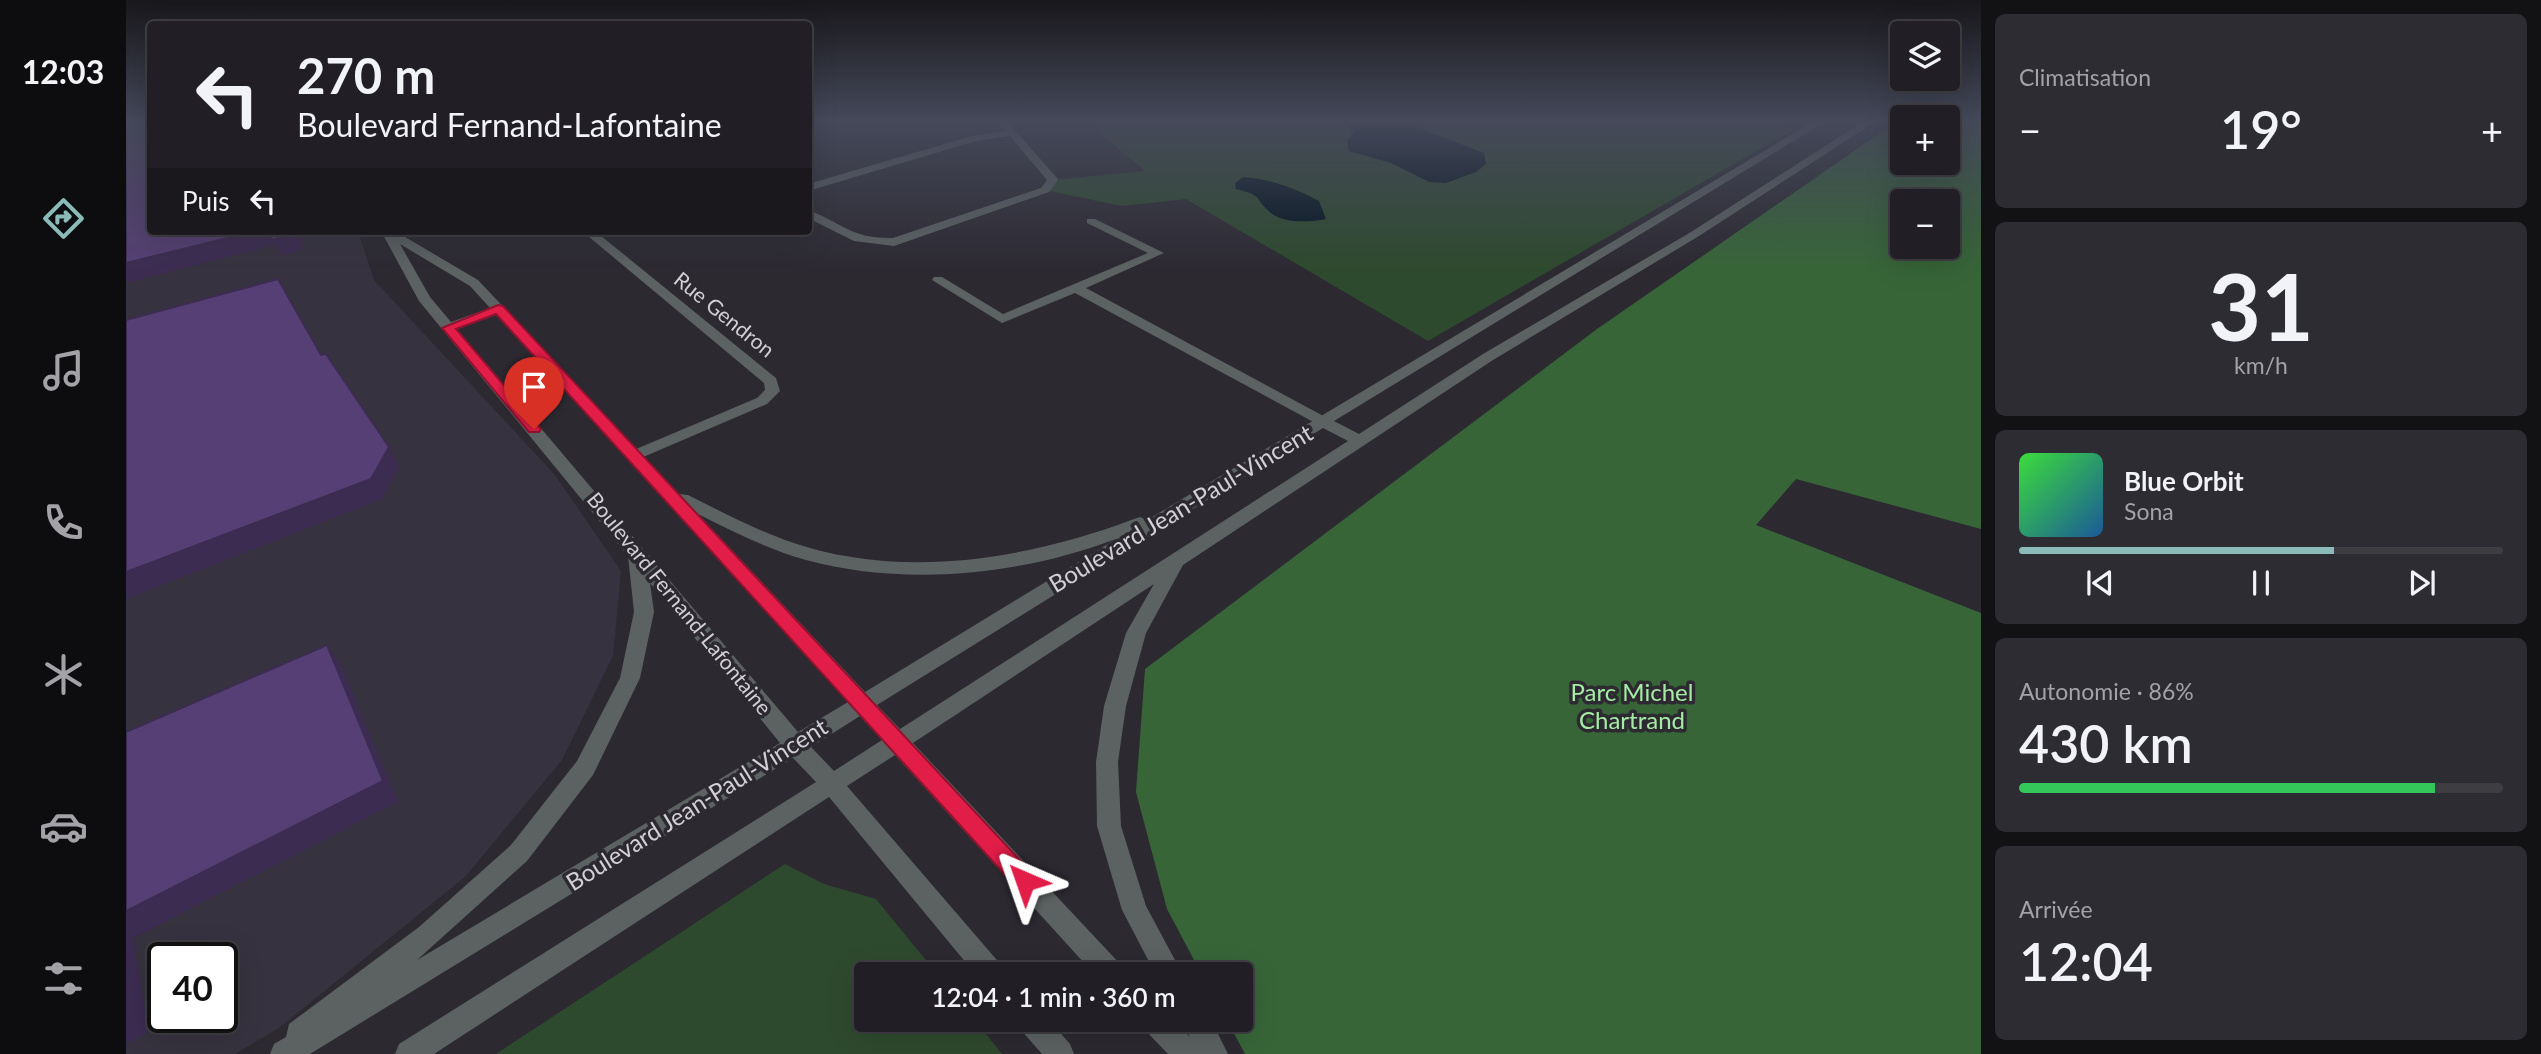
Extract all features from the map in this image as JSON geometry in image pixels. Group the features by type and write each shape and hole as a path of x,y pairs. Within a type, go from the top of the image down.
{"street":[{"path":"812,187 871,169"},
{"path":"812,216 848,238 869,243 894,242 1045,190 1053,180 1044,169"},
{"name":"Boulevard Jean-Paul-Vincent","path":"285,1054 1176,510 1742,169"},
{"name":"Boulevard Jean-Paul-Vincent","path":"409,1054 832,784 1488,357 1695,234 1796,169"},
{"path":"938,280 1002,318 1158,253 1091,221"},
{"name":"Boulevard Fernand-Lafontaine","path":"390,235 424,298 636,550 795,745 832,784 982,962"},
{"name":"Boulevard Fernand-Lafontaine","path":"395,235 474,283 672,494 1101,962"},
{"name":"Rue Gendron","path":"593,235 771,381 773,391 762,401 635,455"},
{"path":"1076,288 1324,422"},
{"path":"449,328 498,309"},
{"name":"Boulevard Jean-Paul-Vincent","path":"1324,422 1360,441"},
{"path":"672,494 775,543 836,560 896,566 955,566 1017,558 1083,544 1176,510"},
{"path":"273,1054 428,936 519,853 585,768 630,678 644,612 636,550"},
{"path":"1163,962 1135,910 1109,826 1107,762 1115,706 1136,633 1176,561"},
{"path":"1041,1032 1060,1054"},
{"path":"1166,1032 1187,1054"},
{"path":"1202,1032 1214,1054"}],"shaded area":[{"path":"126,169 147,169 147,235 359,235 374,280 555,475 621,571 613,656 562,760 466,876 279,1028 235,1054 126,1054"}],"green space":[{"path":"1143,169 1725,169 1428,341 1186,199 1122,206 1045,190 1053,180 1145,171"},
{"name":"Parc Michel Chartrand","path":"1828,169 1890,169 1890,175 1960,175 1960,169 1981,169 1981,529 1796,479 1756,525 1981,613 1981,1054 1245,1054 1233,1032 1253,1032 1253,962 1195,962 1167,909 1136,792 1145,669 1597,329"},
{"path":"785,864 824,884 876,899 927,962 854,962 854,1032 985,1032 1002,1054 496,1054"}],"water":[{"path":"1403,169 1480,169 1446,183 1429,182"},
{"path":"1243,177 1282,185 1319,201 1326,219 1298,221 1277,217 1255,196 1236,189 1235,183"}],"building":[{"path":"126,169 147,169 147,235 240,235 126,263"},
{"path":"270,235 286,235 273,240"},
{"path":"278,279 321,355 326,354 389,447 371,479 126,572 126,320"},
{"path":"327,645 383,781 126,911 126,732"}],"route":[{"path":"534,429 449,328 498,309 672,494 928,778 1025,881"}]}
